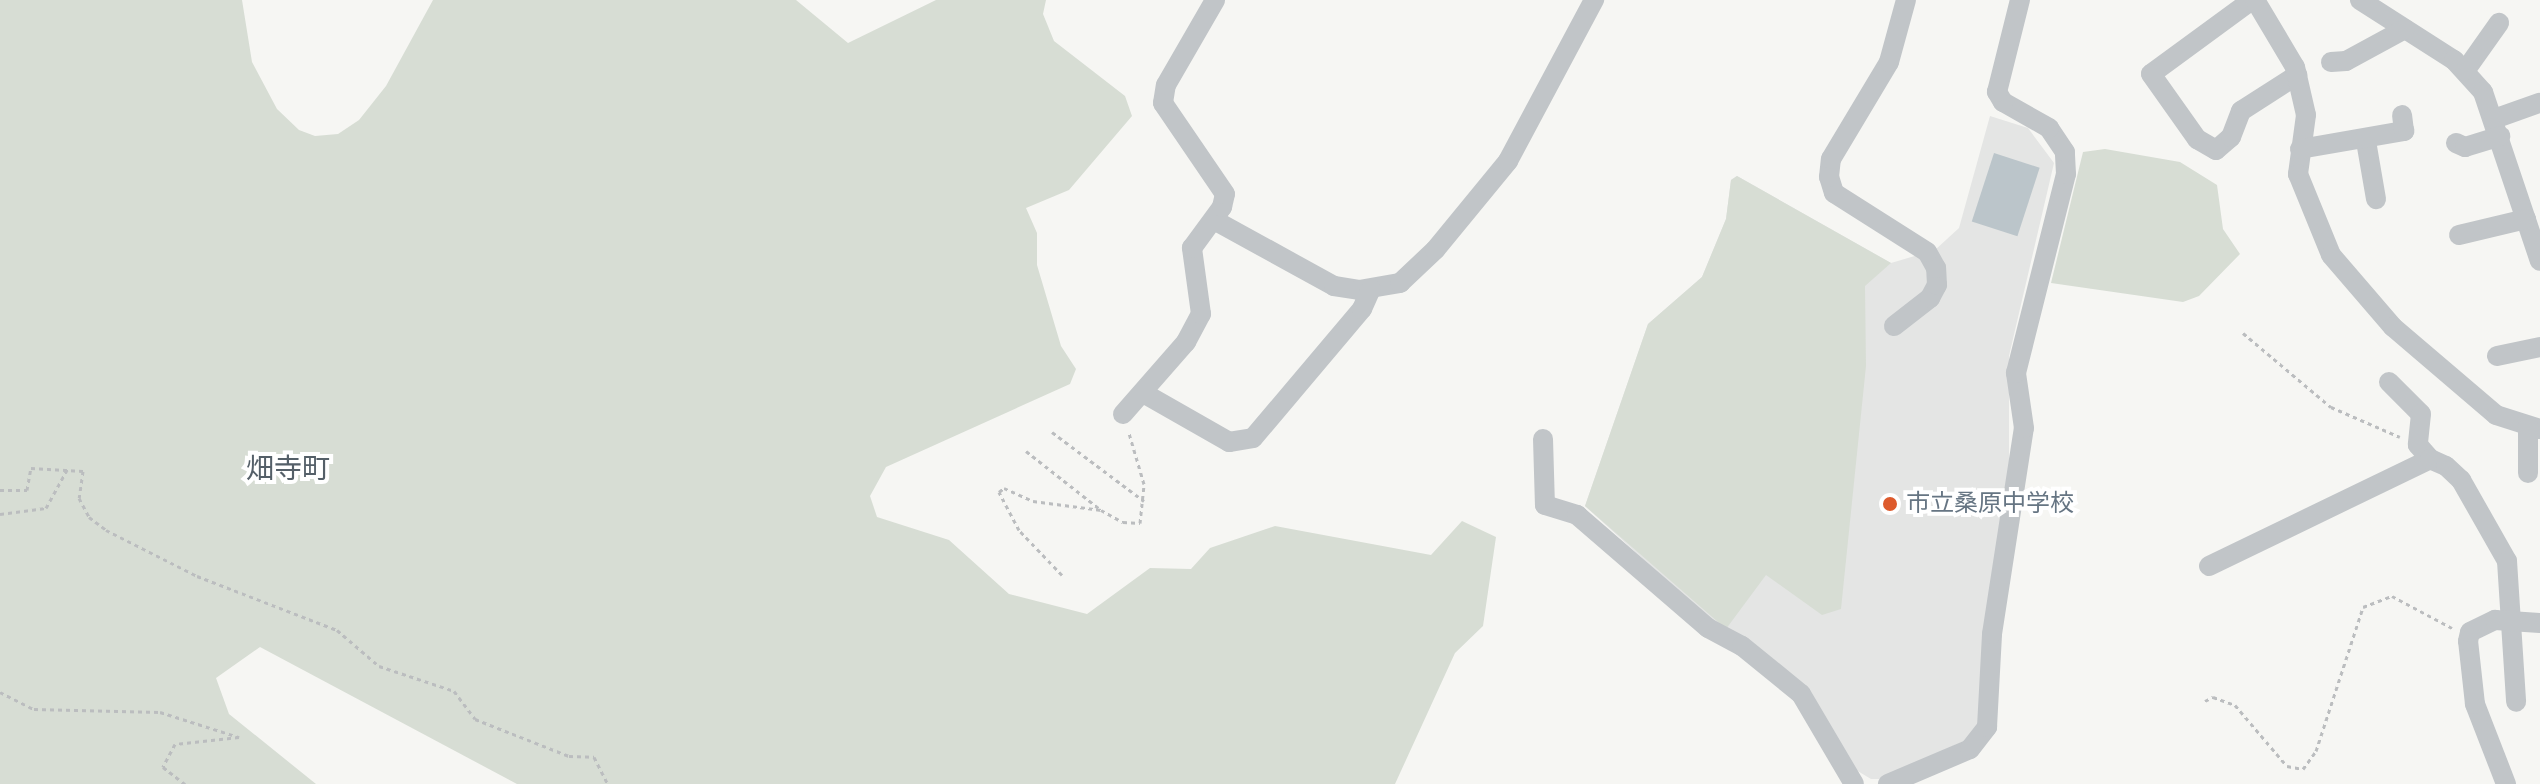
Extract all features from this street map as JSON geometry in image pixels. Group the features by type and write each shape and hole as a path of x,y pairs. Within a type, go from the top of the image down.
{"street":[{"path":"1123,414 1145,394 1197,326 1202,299 1192,248 1214,220 1225,194 1220,182 1185,142 1163,103 1166,85 1215,0"},
{"path":"1214,220 1334,286 1371,289 1400,283 1474,206 1508,161 1594,0"},
{"path":"1894,326 1930,298 1937,285 1936,268 1927,252 1834,193 1829,177 1831,159 1889,62 1906,0"},
{"path":"1888,784 1970,749 1987,727 1992,634 2024,428 2016,373 2066,174 2065,152 2049,128 2003,102 1997,92 2020,0"},
{"path":"2297,75 2241,111 2231,137 2216,150 2197,139 2151,74 2254,0 2288,49 2297,75 2306,115 2298,174 2305,202 2346,275 2393,327 2496,415 2534,427 2528,473"},
{"path":"2360,0 2465,71 2483,92 2540,261"},
{"path":"2465,71 2499,23"},
{"path":"2331,62 2346,61 2405,29"},
{"path":"2456,143 2465,147 2539,103"},
{"path":"2300,149 2366,141 2404,131 2402,115"},
{"path":"2366,141 2376,199"},
{"path":"2459,235 2526,219"},
{"path":"1145,394 1229,442 1253,438 1362,309 1371,289"},
{"path":"2497,356 2540,347"},
{"path":"2389,382 2421,414 2424,452 2461,480 2507,561 2516,702"},
{"path":"1543,439 1545,505 1577,515 1708,628 1742,646 1801,694 1854,784"},
{"path":"2209,566 2424,452"},
{"path":"2506,784 2475,704 2470,636 2481,624 2509,620 2540,623"}],"path":[{"path":"2243,333 2331,407 2424,452"},
{"path":"1026,451 1101,510 1132,525 1144,515 1144,501 1123,414"},
{"path":"1052,432 1144,501"},
{"path":"0,490 27,490 31,468 83,471 79,498 89,517 106,530 197,576 337,630 379,666 454,691 475,719 569,756 594,757 608,784"},
{"path":"0,514 46,508 68,468"},
{"path":"1062,575 1019,530 1000,489 1061,508 1101,510"},
{"path":"2205,701 2213,697 2235,705 2287,766 2303,769 2316,751 2354,624 2368,603 2392,596 2470,636"},
{"path":"0,692 34,709 160,712 239,737 175,744 163,767 185,784"}],"shaded area":[{"path":"0,0 242,0 252,62 277,109 299,130 315,136 338,134 359,120 386,86 433,0 796,0 848,43 936,0 1046,0 1043,14 1054,41 1125,96 1132,116 1069,190 1026,208 1037,233 1037,265 1061,346 1076,369 1070,384 886,467 870,496 877,517 949,540 1009,594 1087,614 1150,568 1191,569 1210,548 1275,526 1431,555 1462,521 1496,537 1483,626 1455,653 1395,784 517,784 260,647 216,678 229,714 316,784 0,784"},
{"path":"1990,116 2028,128 2054,163 2009,356 2009,473 1983,718 1966,740 1880,779 1871,779 1851,767 1806,688 1709,619 1585,506 1648,324 1702,277 1726,219 1731,180 1737,176 1891,263 1935,250 1959,228"},
{"path":"2105,149 2180,162 2217,185 2223,229 2240,254 2199,296 2183,302 2051,283 2083,152"},
{"path":"1994,153 2040,168 2017,236 1972,221"},
{"path":"1737,176 1891,263 1865,286 1866,366 1841,609 1822,615 1766,575 1726,629 1585,506 1648,324 1702,277 1726,219 1731,180"}],"place":[{"name":"市立桑原中学校","path":"1890,504"}],"district":[{"name":"畑寺町","path":"288,469"}]}
